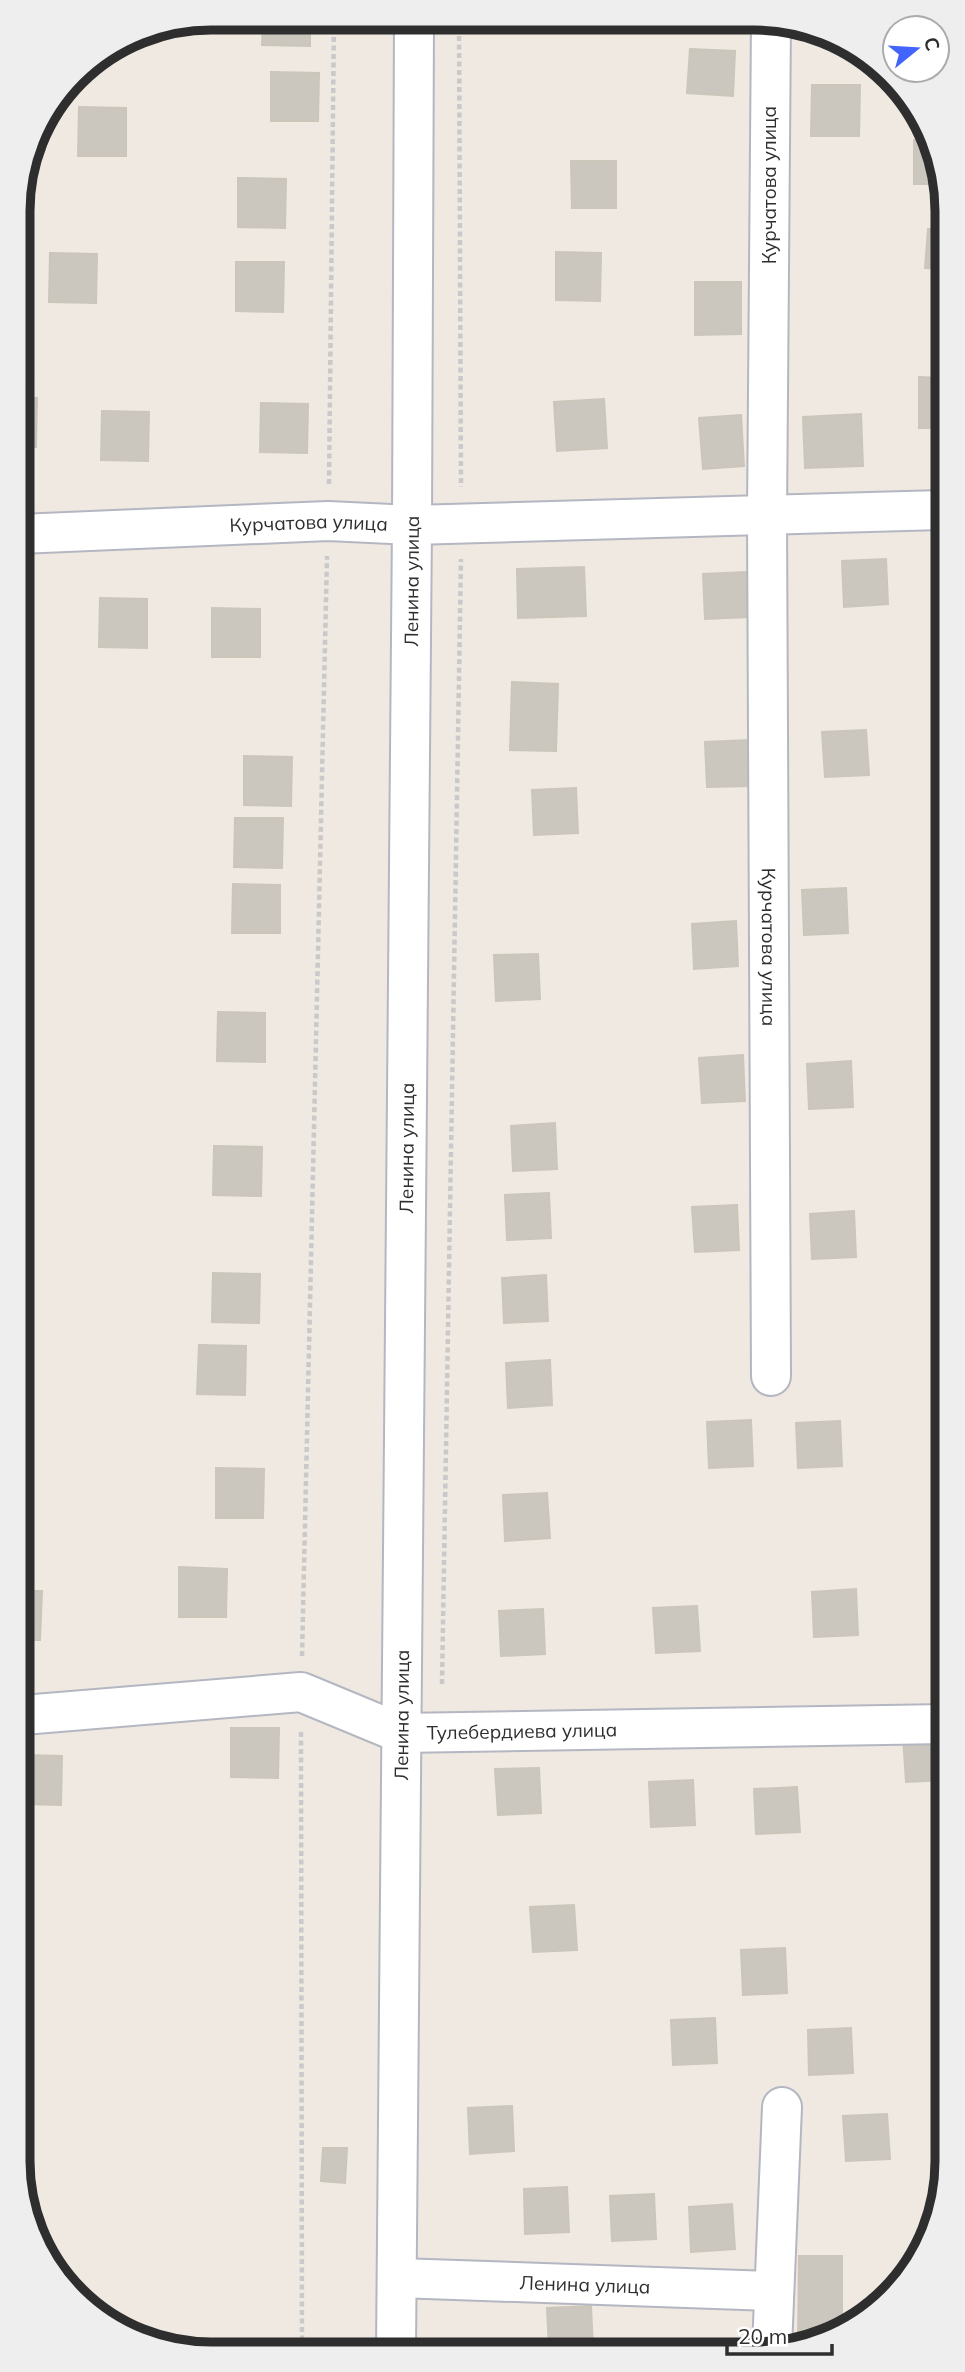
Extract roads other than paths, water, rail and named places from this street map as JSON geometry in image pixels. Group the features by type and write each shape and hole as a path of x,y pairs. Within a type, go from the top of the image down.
{"street":[{"name":"Ленина улица","path":"396,2342 414,30"},
{"name":"Курчатова улица","path":"771,31 767,516 771,1376"},
{"name":"Курчатова улица","path":"30,534 328,521 412,525 935,510"},
{"name":"Тулебердиева улица","path":"30,1714 301,1692 400,1733 935,1724"},
{"path":"772,2341 782,2107"},
{"name":"Ленина улица","path":"398,2278 773,2291"}]}
